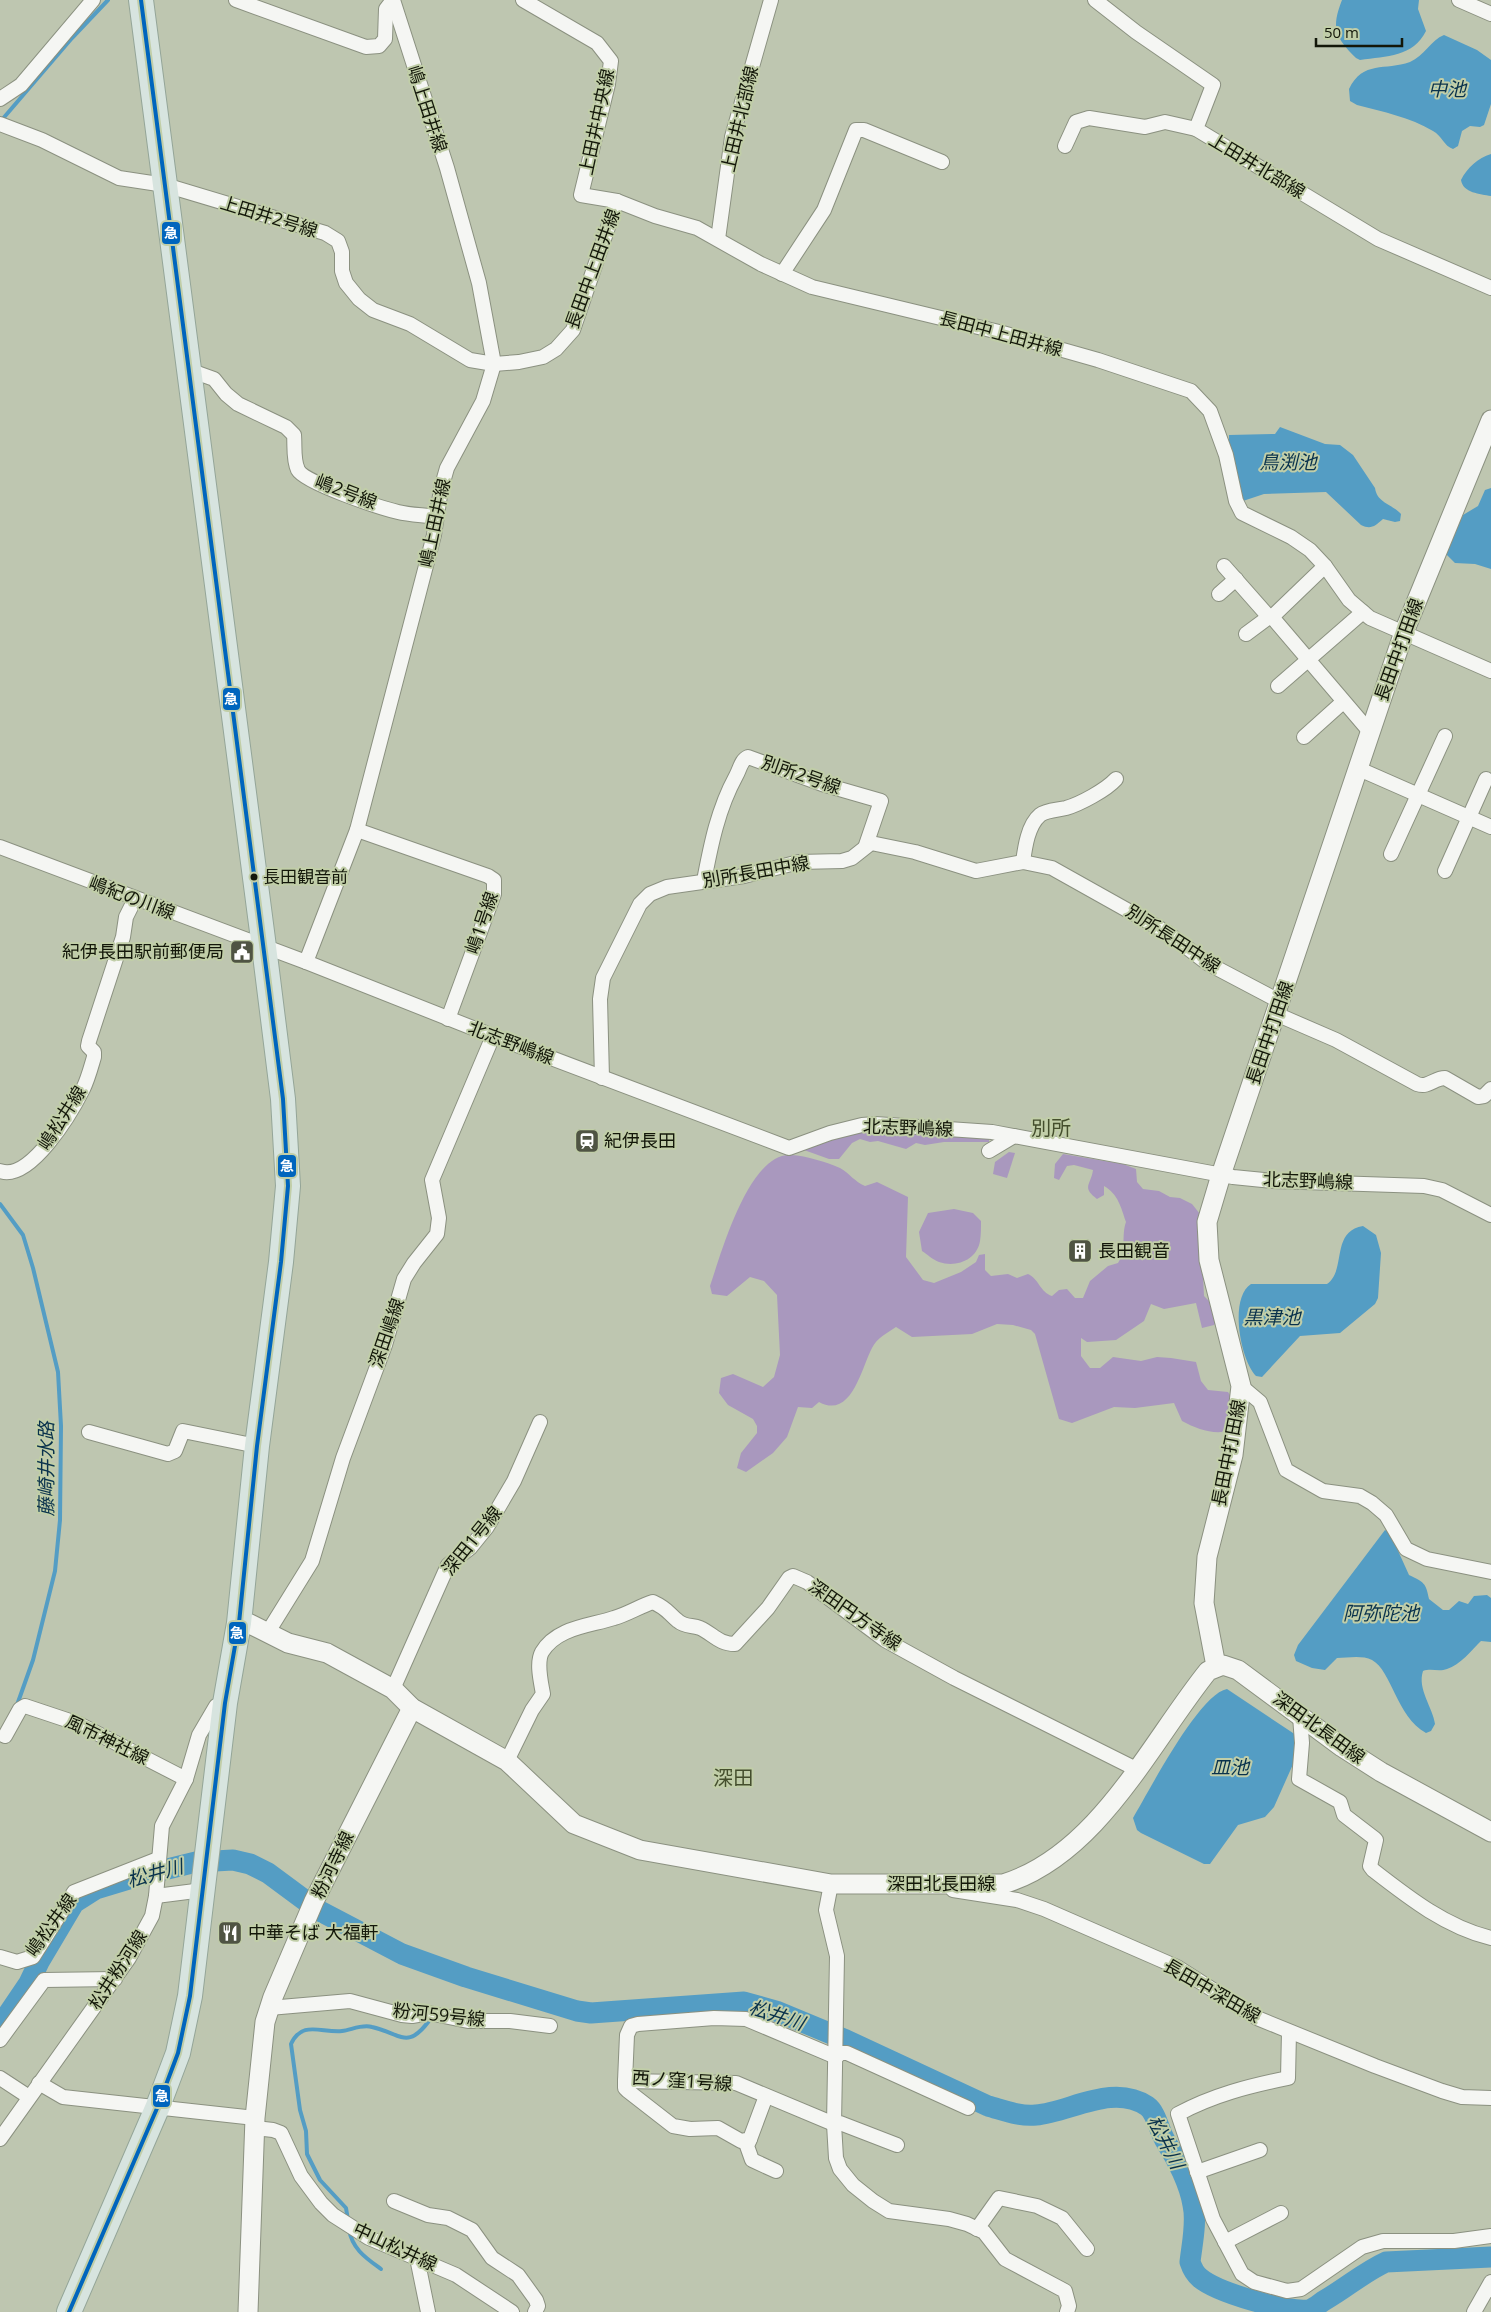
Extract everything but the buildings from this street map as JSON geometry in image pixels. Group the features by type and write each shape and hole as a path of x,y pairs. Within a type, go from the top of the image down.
{"highway":[{"path":"69,2312 158,2106 178,2053 190,1996 225,1703 239,1623 257,1446 281,1262 288,1186 283,1099 142,0"}],"street":[{"path":"0,99 21,84 93,0"},
{"path":"236,0 366,47 379,46 385,39 386,9 392,0"},
{"name":"嶋上田井線","path":"306,962 357,830 408,640 447,468 483,400 494,364 476,273 447,168 392,0"},
{"name":"上田井中央線","path":"523,0 597,43 611,61 608,84 581,195 620,203"},
{"name":"上田井北部線","path":"718,239 732,137 771,0"},
{"name":"上田井北部線","path":"1095,0 1136,32 1213,85 1196,129 1378,239 1491,288"},
{"path":"1458,0 1491,14"},
{"path":"1065,146 1076,122 1089,118 1145,127 1165,122 1196,129"},
{"path":"1,124 42,140 120,178 165,185"},
{"path":"782,274 824,210 856,130 864,130 942,162"},
{"name":"上田井2号線","path":"165,185 325,233 338,241 342,252 342,271 346,282 358,300 373,310 410,324 470,360 494,364"},
{"name":"長田中上田井線","path":"494,364 519,362 543,357 556,349 573,330 620,203 655,216 697,228 736,251 812,287 999,332 1098,360 1192,391 1210,411 1226,455 1236,501 1242,513 1290,536 1310,550 1325,566 1349,600 1370,618 1491,671"},
{"name":"嶋2号線","path":"189,370 214,379 226,394 238,404 286,427 294,435 296,464 299,472 329,488 398,512 437,517"},
{"name":"長田中打田線","path":"1216,1666 1204,1603 1207,1557 1232,1455 1242,1386 1209,1260 1207,1222 1220,1176 1404,632 1491,420"},
{"path":"1224,566 1308,658 1370,732"},
{"path":"1246,634 1270,617 1325,566"},
{"path":"1219,594 1236,579"},
{"path":"1278,686 1363,612"},
{"path":"1304,737 1343,702"},
{"path":"1391,854 1445,736"},
{"name":"別所2号線","path":"704,881 716,824 723,802 742,762 748,757 822,784 880,801 866,845"},
{"path":"1359,769 1491,827"},
{"path":"1023,862 1031,831 1036,819 1042,813 1067,808 1110,786 1116,779"},
{"path":"1445,872 1486,779"},
{"name":"嶋1号線","path":"357,830 488,876 494,880 494,894 448,1019"},
{"name":"別所長田中線","path":"602,1078 600,999 603,978 640,904 650,894 667,887 744,876 799,862 842,861 852,858 866,845 878,843 915,852 976,871 1023,862 1052,868 1092,888 1168,933 1207,964 1278,1008 1422,1086 1445,1078 1474,1096 1484,1096 1491,1089"},
{"name":"嶋紀の川線","path":"0,847 264,947"},
{"name":"嶋松井線","path":"0,1171 7,1174 15,1172 39,1154 84,1088 94,1056 94,1052 88,1046 89,1041 123,937 126,917 135,899"},
{"name":"北志野嶋線","path":"264,947 789,1148 862,1125 875,1124 992,1132 1220,1176 1274,1181 1424,1186 1442,1190 1491,1215"},
{"name":"深田嶋線","path":"268,1632 312,1561 343,1458 385,1345 404,1279 414,1262 436,1234 439,1218 432,1180 493,1036"},
{"path":"989,1151 1014,1136"},
{"path":"1242,1386 1260,1402 1286,1470 1323,1491 1360,1496 1372,1502 1386,1515 1406,1549 1427,1559 1491,1572"},
{"name":"深田1号線","path":"393,1689 448,1565 470,1548 487,1527 514,1481 540,1422"},
{"path":"89,1432 168,1454 175,1450 183,1431 257,1446"},
{"name":"深田円方寺線","path":"507,1761 532,1710 543,1694 539,1665 542,1652 555,1640 573,1628 616,1618 654,1602 667,1608 685,1626 700,1628 725,1644 735,1644 768,1608 789,1578 793,1576 807,1582 885,1640 954,1678 1136,1769"},
{"path":"239,1623 250,1624 288,1643 327,1653 393,1689 412,1708"},
{"name":"深田北長田線","path":"412,1708 507,1761 560,1814 574,1824 640,1850 831,1884 1003,1884 1019,1879 1039,1868 1077,1841 1112,1802 1200,1680 1208,1671 1216,1666 1223,1665 1238,1670 1342,1747 1381,1772 1491,1832"},
{"name":"松井粉河線","path":"0,2139 115,1978 144,1933 152,1916 157,1894 162,1826 186,1779 199,1735 216,1706 225,1703"},
{"name":"風市神社線","path":"5,1736 20,1709 25,1706 79,1724 186,1779"},
{"name":"粉河寺線","path":"248,2312 255,2123 265,2022 269,2008 312,1907 412,1708"},
{"path":"1300,1716 1302,1743 1299,1779 1340,1802 1344,1815 1376,1840 1370,1866 1373,1870 1424,1908 1475,1934 1491,1938"},
{"name":"嶋松井線","path":"0,1957 17,1962 33,1957 74,1892 158,1862"},
{"path":"831,1884 826,1910 837,1956 834,2124 836,2158 840,2169 853,2185 873,2201 890,2210 949,2219 984,2232 1006,2259 1065,2291 1068,2306 1067,2312"},
{"name":"長田中深田線","path":"933,1884 953,1890 1017,1900 1044,1909 1177,1967 1257,2018 1289,2032 1442,2091 1462,2097 1491,2098"},
{"path":"157,1894 203,1886"},
{"path":"0,2040 44,1980 115,1978"},
{"name":"粉河59号線","path":"269,2008 350,2001 402,2015 412,2016 433,2013 468,2021 510,2021 550,2026"},
{"name":"西ノ窪1号線","path":"897,2145 840,2123 834,2124 736,2083 625,2081 628,2035 631,2026 714,2018 746,2019 841,2053 847,2053 968,2108"},
{"path":"1289,2032 1288,2078 1239,2088 1203,2100 1178,2114 1213,2219 1242,2274 1254,2282 1287,2291 1301,2289 1362,2247 1383,2241 1454,2241 1491,2236"},
{"path":"0,2078 29,2097"},
{"path":"625,2081 625,2088 628,2091 673,2126 690,2129 718,2128 741,2141 750,2139"},
{"name":"中山松井線","path":"39,2083 63,2097 158,2106 255,2123 281,2133 301,2176 310,2189 334,2215 369,2238 456,2275 512,2312"},
{"path":"766,2096 747,2146 752,2160 776,2170"},
{"path":"1197,2172 1260,2150"},
{"path":"977,2229 999,2198 1038,2206 1062,2218 1087,2249"},
{"path":"394,2201 428,2216 448,2218 472,2230 492,2258 518,2275 536,2300 538,2306 535,2312"},
{"path":"1225,2242 1281,2213"},
{"path":"418,2258 428,2312"},
{"path":"1474,2312 1491,2282"}],"shaded area":[{"path":"873,1128 984,1136 989,1139 989,1142 944,1142 925,1145 916,1143 906,1149 878,1141 870,1142 860,1139 852,1143 839,1159 829,1159 804,1150 821,1141"},
{"path":"1009,1152 1015,1153 1007,1178 993,1174 995,1162"},
{"path":"1063,1154 1123,1164 1136,1169 1137,1182 1143,1189 1159,1191 1170,1197 1180,1198 1192,1204 1200,1214 1204,1296 1211,1303 1217,1320 1214,1325 1202,1328 1196,1303 1164,1309 1151,1304 1144,1321 1116,1340 1087,1342 1081,1338 1081,1356 1090,1368 1100,1368 1113,1357 1141,1361 1157,1357 1196,1362 1201,1381 1208,1390 1228,1392 1233,1403 1233,1412 1222,1432 1202,1430 1182,1421 1174,1403 1135,1408 1114,1407 1072,1423 1059,1419 1035,1334 1031,1330 1013,1325 997,1324 972,1334 912,1337 896,1327 874,1344 860,1378 848,1398 840,1404 830,1406 819,1402 812,1408 798,1407 787,1437 773,1453 746,1472 737,1468 741,1453 757,1433 757,1426 753,1419 728,1405 719,1393 721,1378 733,1374 763,1387 774,1377 780,1355 777,1295 764,1281 750,1277 727,1296 712,1294 710,1286 739,1207 762,1170 776,1158 791,1155 803,1157 840,1168 865,1186 877,1182 908,1197 906,1257 923,1280 934,1283 961,1272 976,1262 979,1255 985,1254 985,1270 991,1276 1008,1274 1017,1278 1028,1274 1035,1279 1045,1292 1052,1296 1059,1290 1067,1289 1075,1298 1083,1298 1090,1281 1108,1266 1118,1263 1121,1258 1126,1222 1118,1201 1109,1189 1104,1186 1104,1195 1097,1199 1089,1192 1088,1186 1093,1170 1074,1165 1067,1166 1059,1180 1054,1178 1055,1164"},
{"path":"954,1209 973,1213 981,1221 980,1241 978,1248 970,1258 959,1263 946,1264 937,1261 922,1251 919,1232 928,1213"}],"water":[{"path":"1342,0 1419,0 1418,9 1426,31 1421,40 1407,51 1389,56 1360,60 1343,44 1337,32 1337,18"},
{"name":"中池","path":"1444,35 1477,50 1491,60 1491,104 1484,125 1480,127 1470,126 1462,131 1458,146 1453,149 1450,148 1436,133 1415,122 1357,105 1350,101 1349,89 1361,74 1375,68 1410,62 1435,40"},
{"path":"1491,154 1491,196 1465,188 1461,180 1463,176 1477,161"},
{"name":"鳥渕池","path":"1280,427 1325,444 1340,445 1353,455 1379,497 1401,514 1400,521 1395,522 1383,519 1373,526 1361,525 1326,492 1264,494 1243,501 1229,449 1229,435 1275,434"},
{"path":"1491,488 1491,569 1475,564 1455,563 1445,553 1463,515 1478,506 1485,490"},
{"name":"黒津池","path":"1363,1226 1376,1235 1381,1253 1378,1298 1375,1304 1340,1333 1300,1336 1262,1377 1256,1376 1245,1356 1239,1329 1240,1302 1244,1291 1251,1284 1327,1284 1333,1278 1342,1243 1346,1236 1353,1230"},
{"name":"阿弥陀池","path":"1385,1530 1390,1533 1409,1575 1424,1584 1429,1599 1443,1610 1449,1610 1459,1601 1468,1604 1474,1596 1487,1595 1491,1598 1491,1642 1481,1641 1452,1667 1444,1670 1423,1671 1422,1685 1435,1724 1431,1731 1426,1733 1408,1716 1385,1674 1372,1660 1359,1657 1337,1658 1325,1670 1312,1668 1296,1661 1294,1655 1298,1645"},
{"name":"皿池","path":"1227,1689 1296,1735 1294,1762 1274,1807 1265,1817 1238,1825 1210,1864 1204,1864 1141,1833 1137,1830 1133,1818 1189,1725 1203,1707 1216,1695"}],"waterway":[{"name":"藤崎井水路","path":"0,122 72,38 108,0"},
{"name":"藤崎井水路","path":"0,1204 23,1235 33,1268 58,1372 61,1426 60,1520 55,1571 33,1660 17,1705"},
{"name":"松井川","path":"0,2026 29,1983 39,1962 74,1903 96,1889 139,1876 196,1862 233,1860 250,1864 268,1873 318,1910 402,1954 466,1977 577,2011 591,2013 744,2002 776,2011 846,2040 988,2106 1012,2113 1024,2115 1049,2113 1106,2098 1120,2097 1134,2100 1147,2106 1153,2113 1189,2189 1194,2212 1194,2233 1190,2262 1194,2271 1209,2284 1236,2295 1269,2305 1308,2310 1386,2262 1491,2257"},
{"path":"348,2220 346,2208 320,2180 307,2154 306,2131 300,2110 291,2044 301,2032 313,2029 342,2031 364,2026 404,2038 410,2037 423,2028 431,2018"},
{"path":"349,2229 356,2248 381,2269"}],"transit line":[{"name":"急","path":"69,2312 158,2106 178,2053 190,1996 225,1703 239,1623 257,1446 281,1262 288,1186 283,1099 141,0"}],"place":[{"name":"長田観音前","path":"254,877"},
{"name":"紀伊長田駅前郵便局","path":"242,952"},
{"name":"紀伊長田","path":"587,1141"},
{"name":"長田観音","path":"1080,1251"},
{"name":"中華そば 大福軒","path":"230,1933"}],"district":[{"name":"別所","path":"1051,1128"},
{"name":"深田","path":"733,1778"}]}
